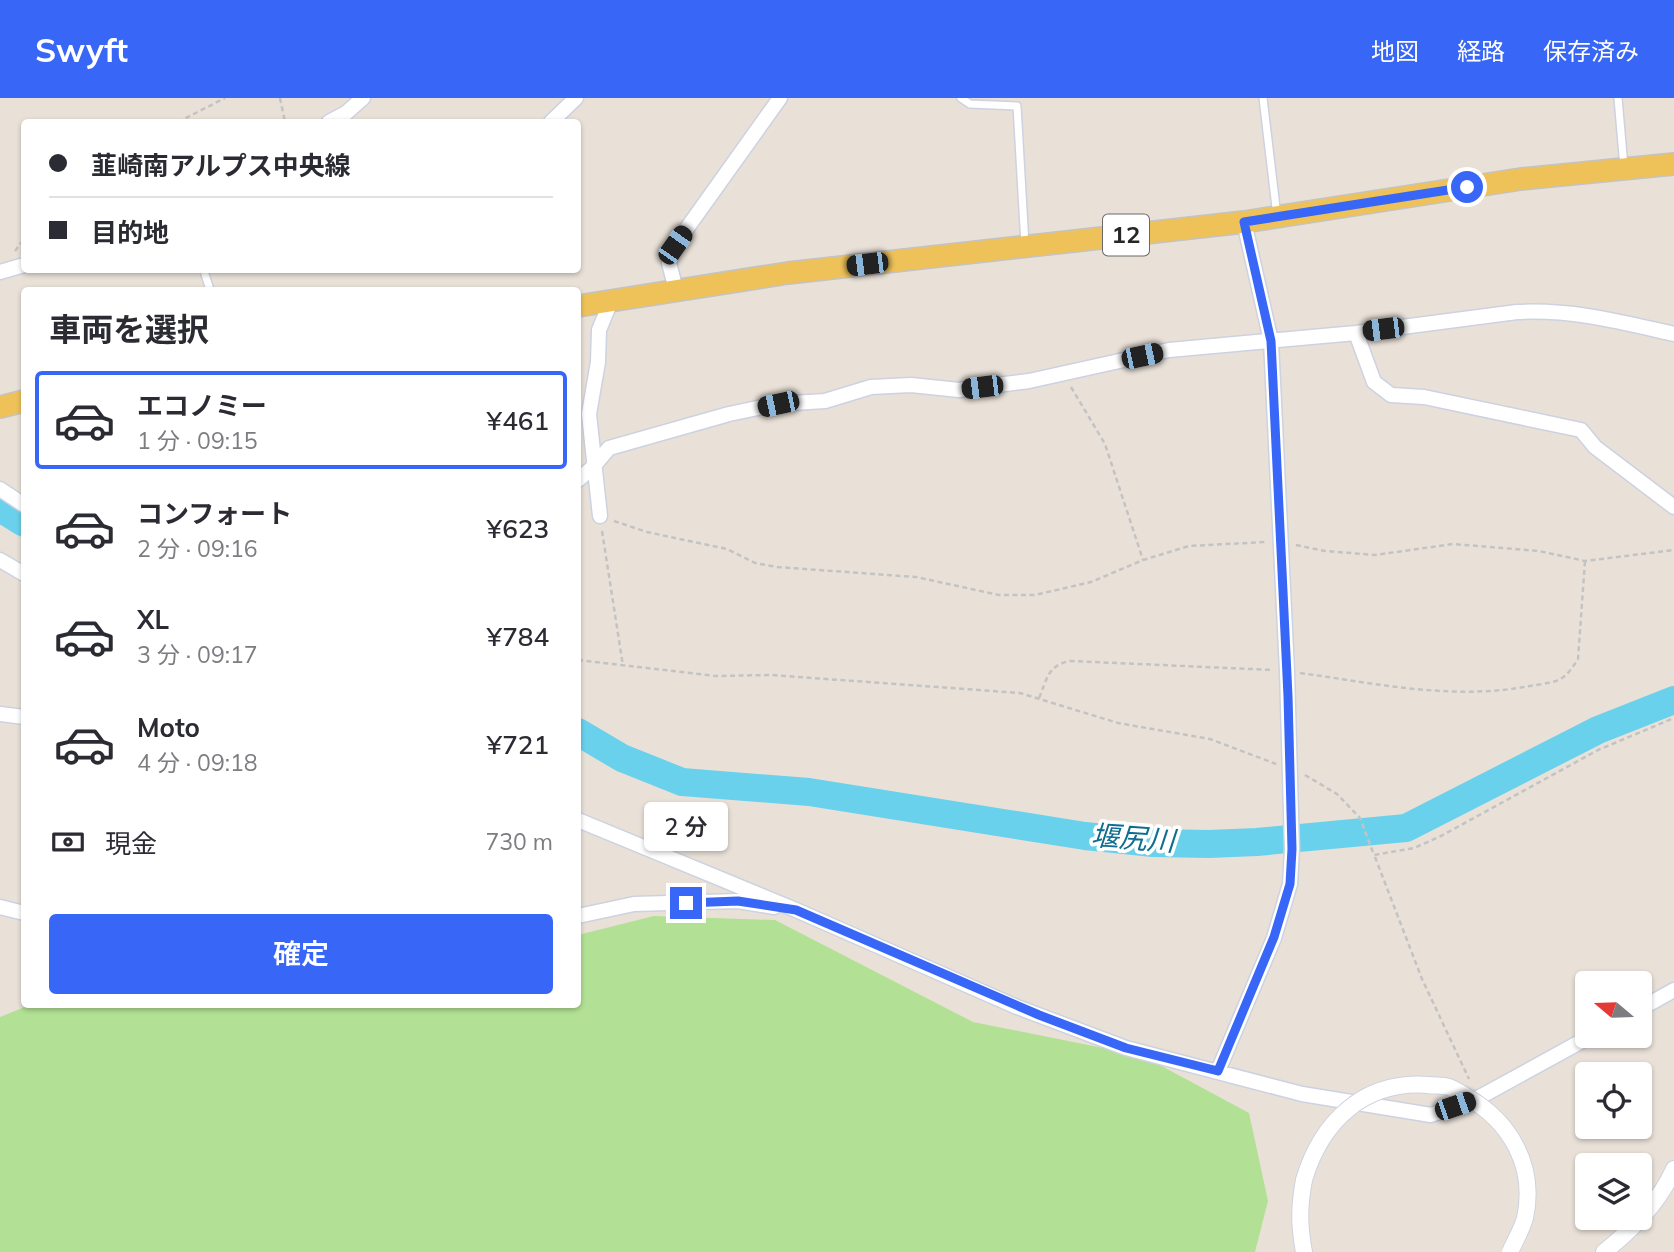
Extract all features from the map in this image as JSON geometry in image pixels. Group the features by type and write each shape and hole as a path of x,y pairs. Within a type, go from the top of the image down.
{"main road":[{"name":"12","path":"581,306 788,273 1244,222 1521,179 1674,164"},
{"path":"0,407 21,402"}],"street":[{"path":"335,119 363,98"},
{"path":"554,119 576,98"},
{"path":"676,290 669,263 675,245 780,98"},
{"path":"1218,1071 1274,937 1290,884 1292,849 1287,671 1271,341 1244,222"},
{"path":"0,272 21,266"},
{"path":"600,516 589,414 598,362 599,330 611,301"},
{"path":"581,477 610,448 729,414 778,404 825,401 871,387 911,385 958,390 1029,381 1169,350 1356,333 1544,311 1585,314 1674,334"},
{"path":"1356,333 1374,382 1391,395 1424,397 1581,430 1595,447 1674,508"},
{"path":"0,489 21,503"},
{"path":"0,560 21,572"},
{"path":"0,714 21,717"},
{"path":"581,821 1053,1021 1126,1048 1302,1094 1431,1115 1478,1098 1575,1045"},
{"path":"581,915 634,904 738,901 796,910"},
{"path":"0,907 21,912"},
{"path":"1652,1002 1674,990"},
{"path":"1304,1252 1299,1227 1300,1203 1311,1158 1323,1135 1344,1111 1376,1091 1412,1084 1450,1087 1487,1109 1508,1130 1524,1161 1527,1197 1524,1219 1510,1252"},
{"path":"1604,1252 1669,1192 1674,1169"}],"lane":[{"path":"961,98 970,104 1017,106 1025,245"},
{"path":"1263,98 1277,216"},
{"path":"1618,98 1625,168"}],"path":[{"path":"183,119 225,98"},
{"path":"281,98 284,119"},
{"path":"1062,373 1105,444 1143,560"},
{"path":"622,666 600,516 647,532 727,549 755,563 916,577 999,595 1035,595 1091,582 1143,560 1189,546 1281,541 1325,551 1375,555 1453,544 1539,551 1585,561 1674,550"},
{"path":"1039,698 1049,672 1059,663 1070,661 1287,671 1433,691 1468,693 1556,681 1570,672 1578,659 1585,561"},
{"path":"581,660 716,676 771,674 996,690 1039,698 1118,723 1210,739 1310,776 1336,794 1360,818 1422,979 1478,1098"},
{"path":"1374,855 1414,848 1441,836 1598,750 1674,718"}],"green space":[{"path":"654,916 775,920 973,1022 1143,1056 1249,1113 1268,1201 1255,1252 0,1252 0,1017 22,1008 581,1008 581,934"}],"waterway":[{"name":"堰尻川","path":"0,508 21,521"},
{"name":"堰尻川","path":"581,734 622,758 682,782 809,792 1085,836 1153,843 1209,844 1406,828 1598,730 1674,700"}],"route":[{"path":"686,903 738,901 796,910 1017,1007 1126,1048 1218,1071 1274,937 1290,884 1292,849 1288,696 1271,341 1244,222 1467,187"}]}
